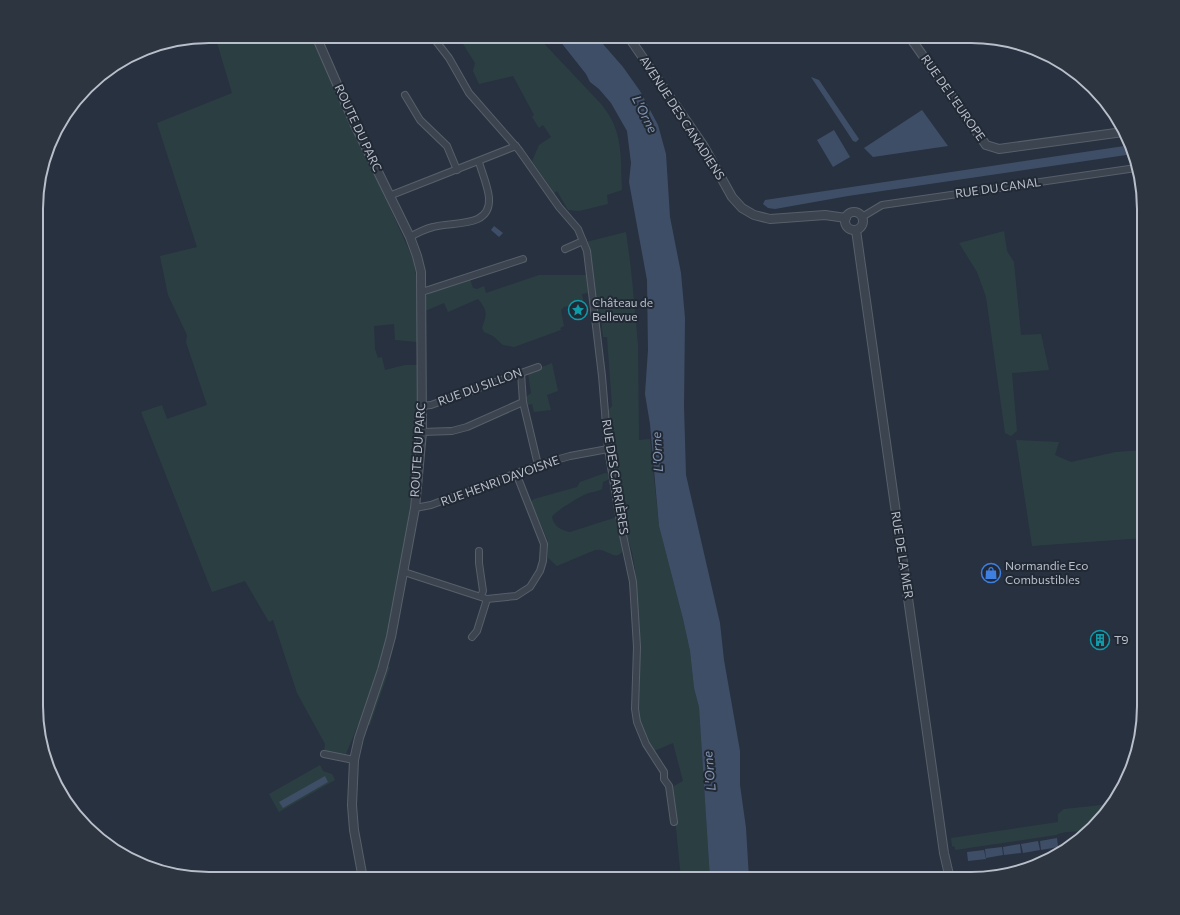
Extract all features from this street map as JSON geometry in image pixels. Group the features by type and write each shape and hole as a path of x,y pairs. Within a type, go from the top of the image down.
{"street":[{"name":"ROUTE DU PARC","path":"319,43 389,196 410,237 419,264 422,292 422,432 414,508 404,572 391,637 359,738 354,760 352,806 354,830 362,872"},
{"name":"RUE DES CARRIÈRES","path":"438,43 446,53 469,93 516,146 559,207 578,229 583,241 590,269 608,449 620,521 633,582 637,647 635,709 637,722 646,744 664,772 664,779 669,786 674,822"},
{"name":"AVENUE DES CANADIENS","path":"633,43 702,145 732,197 742,208 754,215 774,220 825,215 846,218"},
{"name":"RUE DE L'EUROPE","path":"914,43 986,144 999,150 1119,133"},
{"path":"405,95 420,120 447,146 457,170"},
{"path":"389,196 516,146"},
{"path":"410,237 433,227 478,220 484,215 489,203 489,196 478,162"},
{"name":"RUE DU CANAL","path":"862,217 882,205 1132,169"},
{"path":"852,213 858,213 862,217 862,225 856,230 848,227 846,218 852,213"},
{"name":"RUE DE LA MER","path":"856,230 944,853 948,872"},
{"path":"565,249 583,241"},
{"path":"422,292 523,259"},
{"name":"RUE DU SILLON","path":"422,406 431,405 538,366"},
{"path":"521,372 524,402 538,465"},
{"path":"422,432 452,431 467,427 524,402"},
{"name":"RUE HENRI DAVOISNE","path":"414,508 431,505 538,465 570,456 608,449"},
{"path":"404,572 487,599 508,597 525,592 536,580 543,561 544,544 516,473"},
{"path":"479,551 483,591 481,596"},
{"path":"472,637 477,631 487,599"},
{"path":"324,754 354,760"}],"green space":[{"path":"217,43 315,43 413,259 416,276 418,342 395,340 394,324 374,326 375,349 378,358 382,357 385,370 405,365 418,365 415,450 413,479 400,572 381,665 390,667 370,725 358,725 346,754 324,751 325,744 297,693 273,620 269,622 245,581 212,592 141,412 162,405 167,419 207,405 186,342 187,335 168,295 160,256 197,247 157,123 232,93"},
{"path":"462,43 544,43 602,105 609,115 614,125 620,145 622,190 607,195 608,204 579,211 568,210 557,191 554,193 532,161 539,145 551,137 543,125 539,128 532,117 534,115 513,76 479,84 473,71 475,63"},
{"path":"1004,231 1007,251 1014,262 1021,335 1041,334 1049,370 1012,373 1017,431 1011,436 1005,433 986,297 977,272 959,243"},
{"path":"626,232 638,345 639,440 650,439 659,526 690,651 694,688 699,707 710,872 680,872 672,787 683,781 673,743 654,751 647,739 638,716 639,656 635,569 632,552 624,527 611,447 608,411 612,406 607,337 603,337 601,319 596,319 591,256 586,242"},
{"path":"539,275 586,275 588,293 582,294 583,300 581,303 564,307 561,310 564,326 560,328 561,330 514,347 503,345 493,336 484,332 482,328 486,313 484,307 478,299 448,312 444,303 425,311 426,296 430,293 470,279 473,288 477,289 484,286 486,293"},
{"path":"552,363 558,391 547,395 551,410 534,412 532,404 527,405 526,397 531,393 528,373"},
{"path":"1016,440 1059,442 1055,455 1071,462 1116,452 1137,450 1137,538 1032,546"},
{"path":"605,473 610,474 610,479 603,482 602,489 578,498 562,508 552,517 558,528 570,532 617,517 623,547 622,552 618,555 613,555 602,550 595,550 557,566 548,558 548,541 531,502 534,499 577,487 580,482"},
{"path":"320,765 323,771 332,774 335,780 279,812 269,794"},
{"path":"1105,805 1081,831 955,850 955,847 952,846 951,838 1058,822 1058,814 1064,809"}],"water":[{"name":"L'Orne","path":"562,43 602,43 623,67 640,91 658,125 666,154 670,217 681,273 685,318 684,406 686,475 720,623 724,660 740,751 740,785 746,828 749,872 710,872 699,707 694,688 690,651 683,619 659,526 650,424 645,394 648,350 647,280 629,182 631,163 627,131 611,103 599,89 590,82 586,74"},
{"path":"811,77 819,80 859,139 856,142 853,141"},
{"path":"922,110 948,146 873,157 864,148"},
{"path":"834,130 850,157 833,167 817,140"},
{"path":"1124,146 1128,155 848,196 775,209 768,208 763,204 765,200"},
{"path":"494,226 503,233 499,237 491,230"},
{"path":"325,776 328,782 283,808 279,802"},
{"path":"1057,838 1058,847 1041,850 1040,841"},
{"path":"1038,841 1040,850 1023,853 1021,844"},
{"path":"1020,844 1021,853 1004,855 1003,847"},
{"path":"1002,847 1003,855 986,858 985,849"},
{"path":"984,850 986,859 968,861 967,852"}],"place":[{"name":"Château de Bellevue","path":"578,310"},
{"name":"Normandie Eco Combustibles","path":"991,573"},
{"name":"T9","path":"1100,640"}]}
